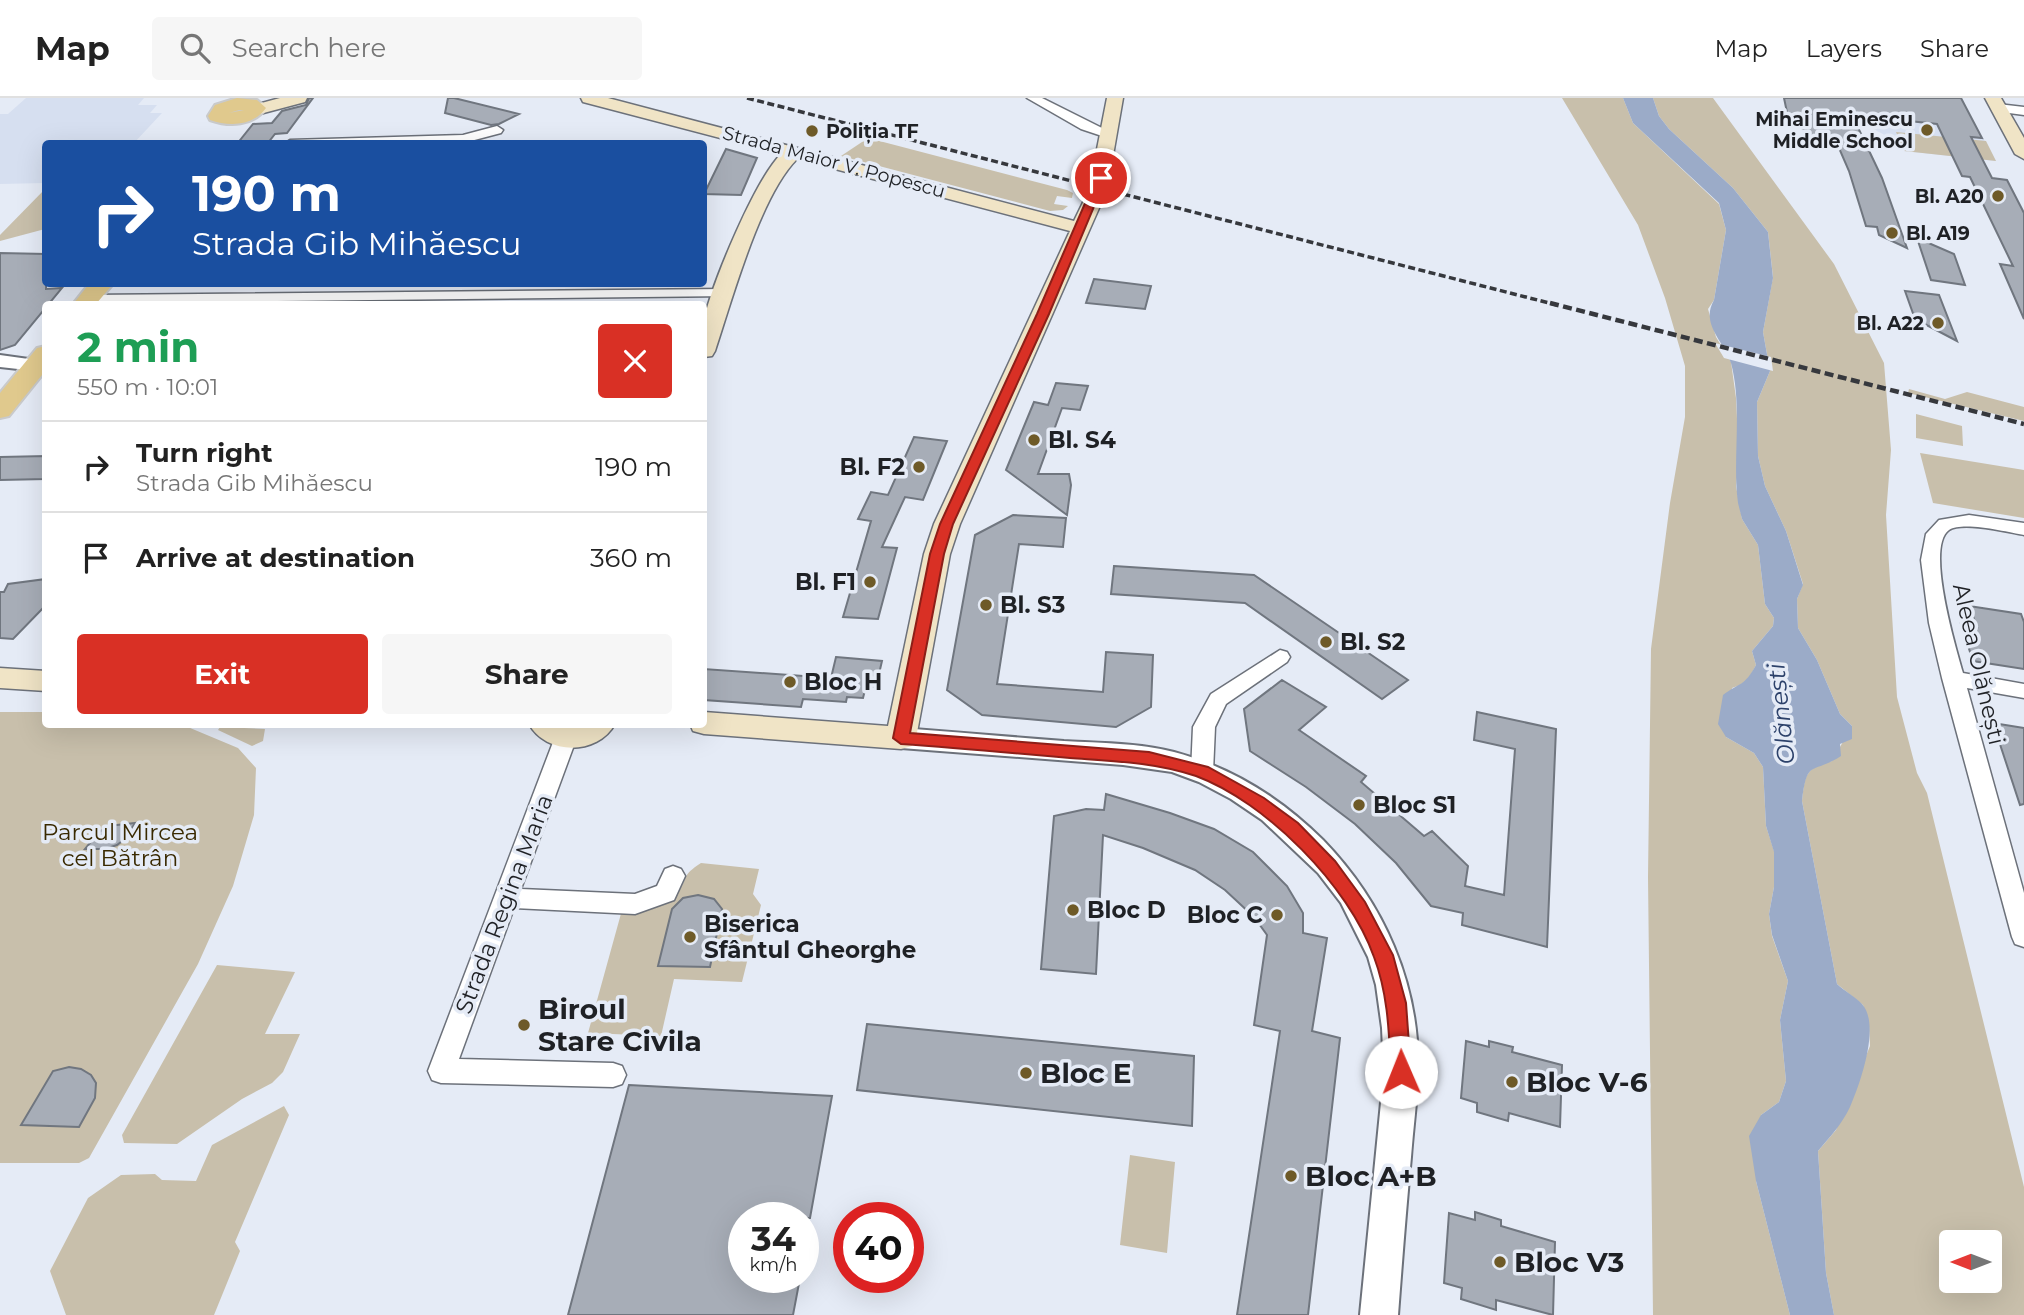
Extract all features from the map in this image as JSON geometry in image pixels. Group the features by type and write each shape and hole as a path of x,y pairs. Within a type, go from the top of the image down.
{"main road":[{"path":"218,135 244,106 278,98"},
{"path":"244,106 299,98"},
{"name":"Strada Maior V. Popescu","path":"589,98 1040,218 1084,218"},
{"path":"707,723 901,738 937,554 947,524 1100,183 1115,98"},
{"path":"1996,103 2024,154"},
{"path":"707,343 760,202 782,160 794,151"},
{"path":"1040,218 1059,234 1068,256"},
{"path":"0,410 41,359"},
{"path":"0,678 42,681"},
{"path":"555,731 585,734 594,728"}],"street":[{"path":"1033,98 1085,126 1108,134"},
{"path":"1996,103 2024,111"},
{"path":"428,140 463,139 497,130"},
{"path":"91,296 725,293"},
{"path":"0,361 41,359"},
{"name":"Aleea Olănești","path":"2024,528 1954,521 1945,524 1935,534 1930,560 1933,588 1952,678 2020,913 2024,937"},
{"path":"1202,772 1203,727 1218,699 1280,657"},
{"path":"1952,678 2024,691"},
{"name":"Strada Regina Maria","path":"555,731 506,898 441,1071 613,1074"},
{"path":"901,738 1149,758 1202,772 1258,803 1292,828 1329,866 1359,907 1383,955 1396,1003 1401,1072 1378,1315"},
{"path":"506,898 635,904 666,893 673,876"}],"shaded area":[{"path":"26,98 144,98 138,105 157,105 150,113 162,113 137,140 42,140 42,183 0,184 0,114 8,114"},
{"name":"Mihai Eminescu Middle School","path":"1840,98 1961,98 1996,161 1904,151 1883,134 1848,117"}],"green space":[{"path":"1562,98 1623,98 1633,123 1719,204 1726,230 1714,300 1708,309 1716,337 1731,362 1739,459 1736,486 1742,519 1758,545 1765,604 1774,618 1773,626 1752,651 1756,665 1752,673 1744,682 1732,688 1726,737 1754,753 1763,767 1766,826 1774,851 1774,887 1769,914 1772,936 1788,981 1780,1020 1786,1081 1779,1102 1761,1115 1756,1181 1790,1315 1653,1315 1648,877 1651,649 1670,503 1685,417 1685,366 1665,298 1638,225"},
{"path":"1653,98 1713,98 1834,264 1884,363 1891,450 1886,515 1897,697 1917,773 1927,793 2024,1187 2024,1315 1834,1315 1826,1273 1818,1151 1836,1130 1870,1046 1869,1026 1863,1005 1837,984 1802,801 1808,774 1816,767 1832,761 1852,726 1840,714 1817,660 1798,628 1797,599 1803,584 1786,531 1765,486 1758,456 1757,402 1770,371 1763,332 1773,277 1768,232 1733,188 1669,129 1659,116"},
{"path":"1896,132 1986,141 1996,161 1904,151"},
{"path":"868,138 1067,190 1073,193 1072,198 1057,196 1054,204 1068,206 1063,210 1050,211 841,156"},
{"path":"42,192 42,230 0,241 0,235"},
{"path":"1909,389 1945,399 1967,392 2024,407 2024,421 1908,393"},
{"path":"1916,414 1962,426 1963,446 1916,438"},
{"path":"1920,453 2024,470 2024,518 1933,503"},
{"name":"Parcul Mircea cel Bătrân","path":"0,712 42,712 42,728 190,728 238,748 256,768 254,815 233,886 198,964 89,1158 79,1163 0,1163"},
{"path":"265,729 263,741 252,746 218,730"},
{"path":"701,863 759,869 753,894 761,905 742,982 674,979 661,1036 588,1033 622,910 653,908 667,903 678,893 688,874"},
{"path":"217,965 295,972 265,1034 300,1034 283,1072 272,1083 242,1099 177,1144 124,1143 122,1135"},
{"path":"284,1106 289,1115 235,1242 240,1251 214,1315 66,1315 50,1271 88,1198 121,1175 155,1174 162,1180 196,1181 212,1145"},
{"path":"1130,1155 1175,1162 1167,1253 1120,1245"}],"water":[{"name":"Olănești","path":"1623,98 1653,98 1659,116 1669,129 1733,188 1768,232 1773,278 1763,332 1770,371 1757,402 1758,456 1765,486 1786,531 1803,585 1797,599 1798,628 1817,660 1840,714 1852,726 1852,739 1840,744 1841,756 1809,773 1802,801 1837,984 1862,1004 1870,1026 1867,1055 1850,1107 1840,1125 1818,1151 1826,1273 1834,1315 1790,1315 1756,1181 1749,1136 1761,1115 1779,1102 1786,1081 1780,1020 1788,981 1772,935 1769,914 1774,887 1774,852 1766,826 1763,767 1754,753 1726,737 1718,724 1723,695 1745,681 1752,672 1756,665 1752,651 1773,626 1774,618 1765,604 1758,545 1742,519 1738,503 1734,380 1728,355 1711,325 1710,317 1726,230 1719,203 1633,123"}],"pier":[{"path":"1715,343 1771,357 1773,371 1724,358"}],"building":[{"path":"309,98 313,98 287,133 275,134 270,140 240,140 253,124 272,123 282,111 306,105"},
{"path":"448,98 519,114 491,125 445,113"},
{"path":"1784,98 1961,98 1982,138 1971,137 1992,178 2007,180 2024,213 2024,319 2000,264 2013,266 1970,177 1962,176 1937,124 1852,115 1882,178 1907,248 1879,235 1877,227 1866,226 1839,148 1789,122"},
{"path":"726,149 757,158 741,195 707,194 707,188"},
{"path":"1917,238 1954,254 1965,285 1931,280"},
{"path":"0,253 42,254 42,287 62,288 51,301 42,301 42,312 15,345 0,350"},
{"path":"1094,279 1151,286 1145,309 1086,303"},
{"path":"1905,291 1939,295 1957,341 1915,319"},
{"name":"Bl. S4","path":"1056,383 1088,386 1080,410 1062,408 1038,474 1069,474 1071,485 1067,515 1006,470 1034,402 1048,405"},
{"path":"914,437 947,441 923,500 905,497 882,547 897,548 878,619 843,617 871,521 858,519 871,492 888,495"},
{"path":"42,456 42,479 0,480 0,457"},
{"name":"Bl. S3","path":"1013,515 1066,518 1063,547 1019,544 997,684 1103,692 1106,652 1153,655 1151,707 1116,727 982,715 947,690 975,535"},
{"path":"1114,566 1254,575 1408,680 1382,699 1245,603 1111,594"},
{"path":"42,580 42,609 13,639 0,638 0,592 4,592 8,584"},
{"path":"1969,606 2021,614 2024,622 2024,669 1973,661 1961,624 1977,627"},
{"name":"Bloc H","path":"836,657 882,661 876,687 866,686 863,698 847,697 846,702 803,699 801,707 707,700 707,669 831,678"},
{"name":"Bloc S1","path":"1282,680 1326,707 1299,730 1366,776 1361,782 1424,836 1432,831 1468,866 1465,886 1504,895 1515,749 1474,740 1477,712 1556,729 1547,947 1462,925 1463,913 1431,906 1396,863 1355,824 1306,787 1250,751 1244,709"},
{"path":"1993,723 2024,728 2024,804 2020,805"},
{"path":"1106,794 1214,829 1253,852 1287,886 1303,913 1303,933 1327,938 1312,1031 1340,1038 1308,1315 1237,1315 1280,1031 1254,1025 1267,935 1254,917 1225,890 1195,870 1103,835 1096,974 1041,969 1054,816 1086,809 1104,810"},
{"path":"135,823 126,838 117,845 105,849 85,849 98,833 108,826"},
{"name":"Biserica Sfântul Gheorghe","path":"698,895 714,899 722,909 710,967 658,966 672,909 683,898"},
{"name":"Bloc E","path":"867,1024 1194,1056 1192,1126 857,1090"},
{"name":"Bloc V-6","path":"1466,1041 1489,1047 1489,1041 1513,1047 1512,1052 1562,1065 1560,1127 1509,1113 1508,1121 1477,1112 1477,1103 1461,1098"},
{"path":"69,1067 81,1069 91,1075 96,1083 95,1098 79,1127 21,1125 53,1071"},
{"path":"629,1085 832,1096 813,1202 728,1202 728,1293 797,1293 793,1315 568,1315"},
{"name":"Bloc V3","path":"1475,1212 1501,1220 1501,1226 1555,1242 1553,1315 1496,1300 1496,1310 1461,1299 1462,1288 1444,1283 1449,1213 1475,1220"}],"railway":[{"path":"747,98 1557,305"},
{"path":"1550,303 2024,424"}],"place":[{"name":"Mihai Eminescu Middle School","path":"1927,130"},
{"name":"Poliția TF","path":"812,131"},
{"name":"Bl. A20","path":"1998,196"},
{"name":"Bl. A19","path":"1892,233"},
{"name":"Bl. A22","path":"1938,323"},
{"name":"Bl. S4","path":"1034,440"},
{"name":"Bl. F2","path":"919,467"},
{"name":"Bl. F1","path":"870,582"},
{"name":"Bl. S3","path":"986,605"},
{"name":"Bl. S2","path":"1326,642"},
{"name":"Bloc H","path":"790,682"},
{"name":"Bloc S1","path":"1359,805"},
{"name":"Bloc D","path":"1073,910"},
{"name":"Bloc C","path":"1277,915"},
{"name":"Biserica Sfântul Gheorghe","path":"690,937"},
{"name":"Biroul Stare Civila","path":"524,1025"},
{"name":"Bloc E","path":"1026,1073"},
{"name":"Bloc V-6","path":"1512,1082"},
{"name":"Bloc A+B","path":"1291,1176"},
{"name":"Bloc V3","path":"1500,1262"}],"route":[{"path":"1101,178 1043,314 947,524 937,554 901,738 1149,758 1202,772 1258,803 1292,828 1329,866 1359,907 1383,955 1396,1003 1401,1072"}]}
